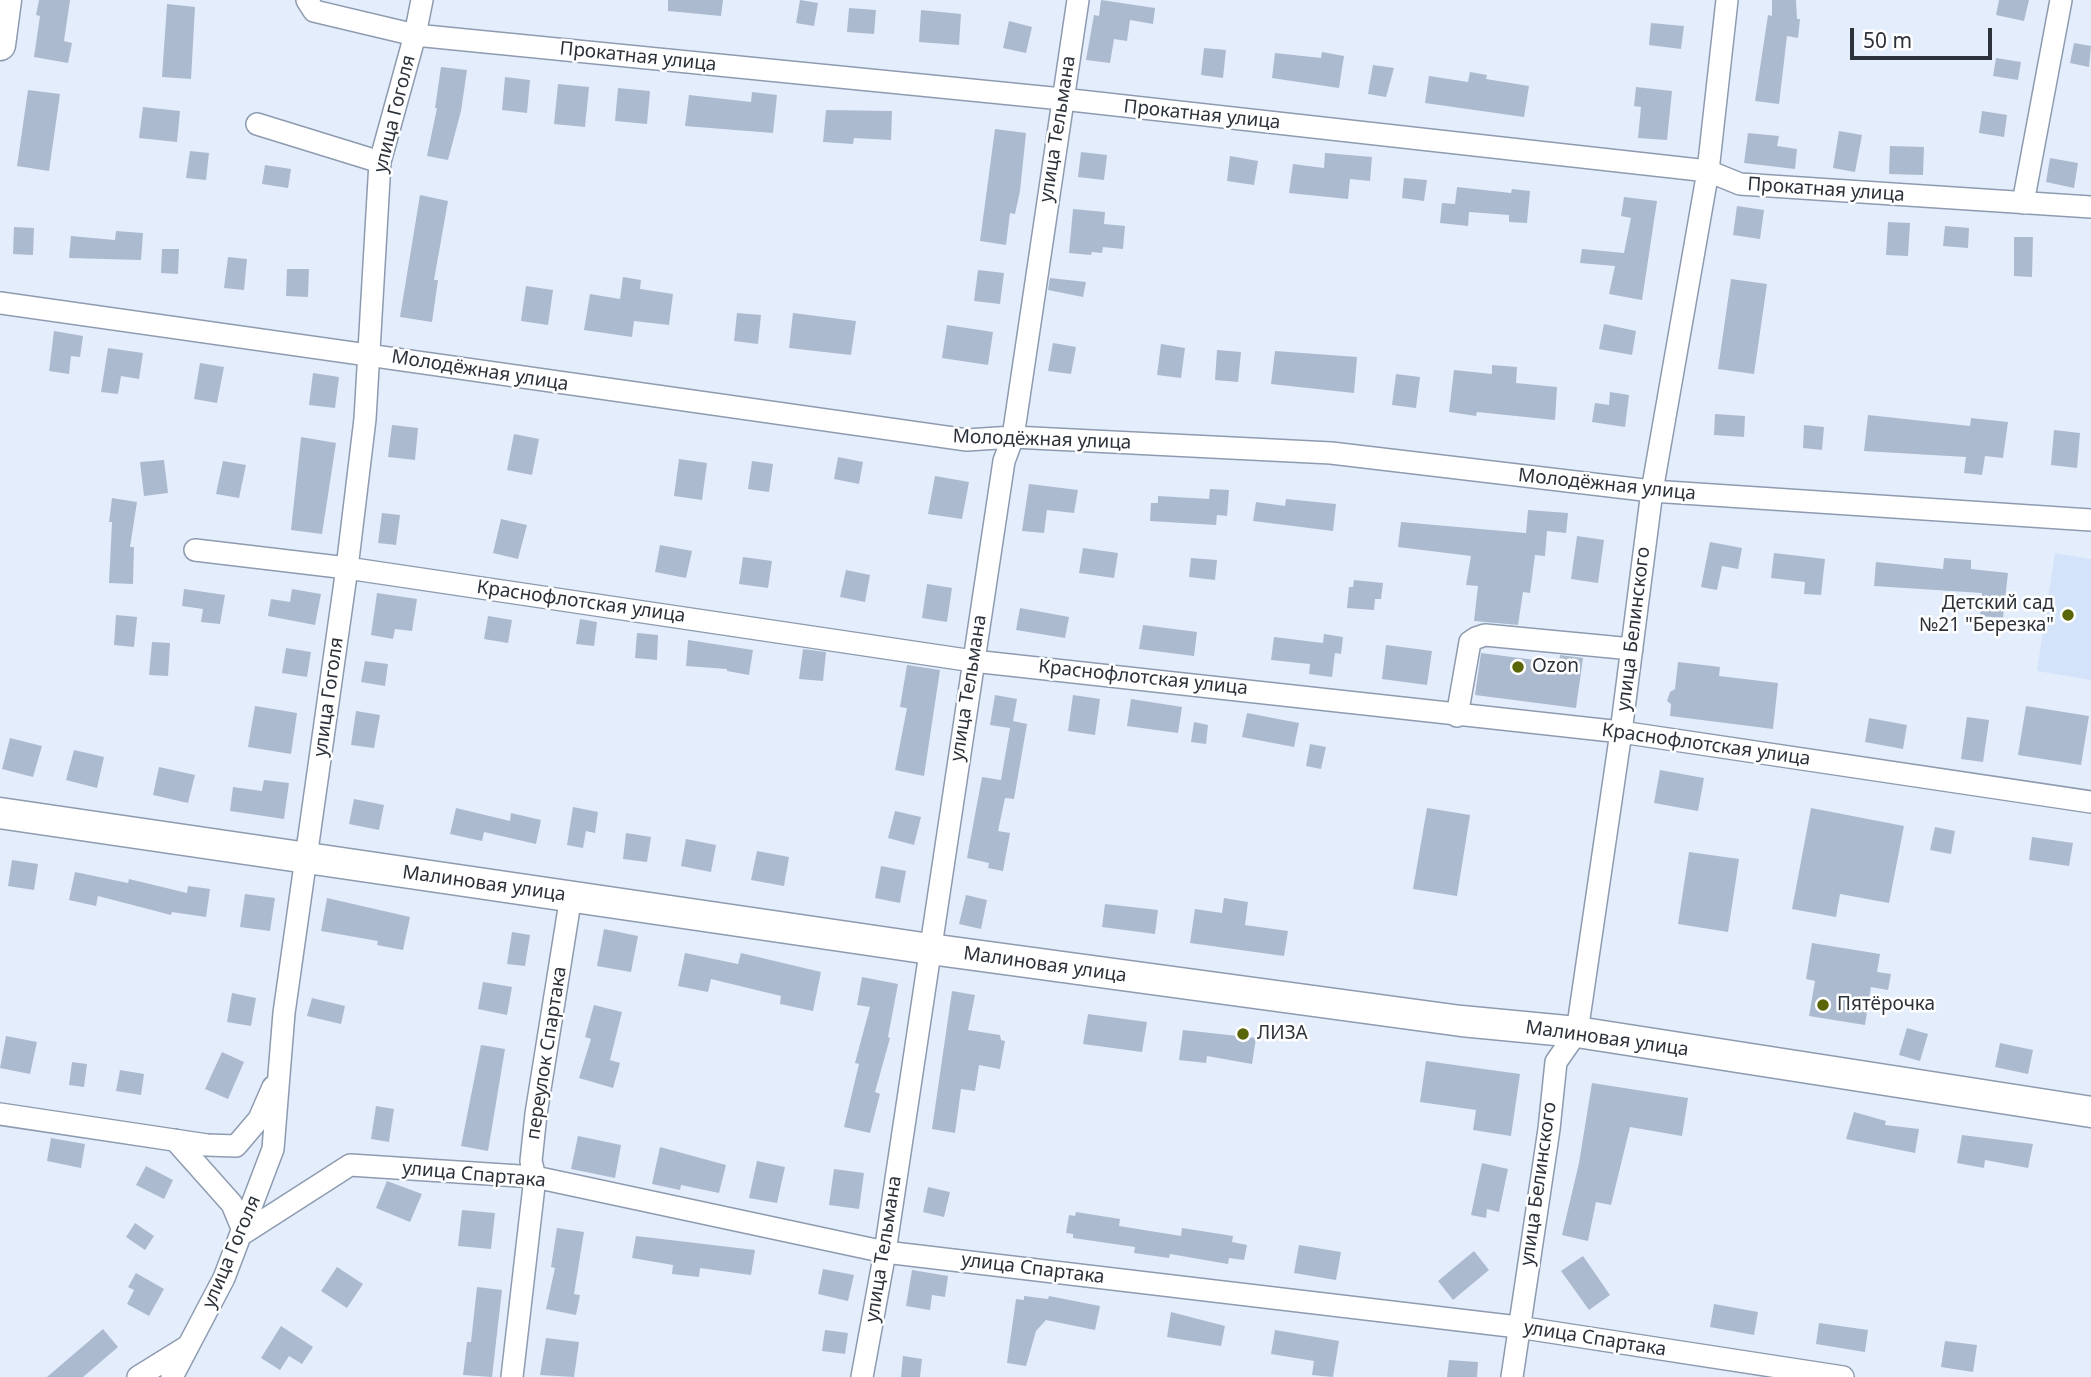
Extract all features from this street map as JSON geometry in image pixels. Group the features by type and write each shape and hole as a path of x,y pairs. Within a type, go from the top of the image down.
{"street":[{"path":"0,45 5,0"},
{"name":"улица Гоголя","path":"172,1377 244,1233 273,1149 284,1013 347,568 369,354 380,162 422,0"},
{"name":"улица Тельмана","path":"862,1377 885,1252 1004,461 1013,437 1078,0"},
{"name":"улица Белинского","path":"1512,1377 1549,1129 1556,1062 1577,1032 1621,732 1651,492 1708,171 1727,0"},
{"path":"2023,203 2061,0"},
{"name":"Прокатная улица","path":"311,5 415,35 1062,99 1708,171 1740,184 2091,207"},
{"path":"257,124 380,162"},
{"name":"Молодёжная улица","path":"0,303 967,440 1013,437 1331,453 1651,492 2091,520"},
{"name":"Краснофлотская улица","path":"195,550 347,568 973,661 1117,674 1457,716 1621,732 2091,802"},
{"path":"1457,716 1470,642 1476,638 1485,635 1632,649"},
{"name":"Малиновая улица","path":"0,813 930,949 1447,1019 1577,1032 2091,1112"},
{"name":"переулок Спартака","path":"512,1377 535,1177 531,1161 536,1114 571,896"},
{"path":"0,1114 174,1140 236,1146 259,1119 279,1073"},
{"path":"174,1140 232,1204 244,1233"},
{"name":"улица Спартака","path":"244,1233 350,1165 535,1177 885,1252 1518,1327 1843,1377"},
{"path":"138,1377 190,1345"}],"shaded area":[{"name":"Детский сад №21 \"Березка\"","path":"2055,553 2091,559 2091,680 2037,671"}],"building":[{"path":"39,0 70,0 64,41 72,43 68,63 34,57 40,16 36,15"},
{"path":"668,0 723,0 721,16 668,11"},
{"path":"800,0 818,3 814,26 796,23"},
{"path":"1101,0 1155,8 1153,24 1130,20 1127,41 1114,39 1110,63 1086,60 1094,15 1099,16"},
{"path":"1772,0 1796,0 1797,19 1800,19 1798,38 1787,36 1779,104 1755,101 1768,15 1772,16"},
{"path":"1999,0 2029,0 2024,21 1996,15"},
{"path":"167,4 195,7 191,79 162,77"},
{"path":"849,8 876,10 874,34 847,32"},
{"path":"921,10 961,14 959,45 919,42"},
{"path":"1009,21 1032,27 1026,53 1003,48"},
{"path":"1651,23 1684,26 1681,49 1649,45"},
{"path":"2074,43 2091,46 2089,67 2070,63"},
{"path":"1204,48 1226,50 1223,78 1201,75"},
{"path":"1322,52 1344,56 1339,88 1272,78 1275,53 1321,58"},
{"path":"1996,58 2021,62 2018,80 1993,76"},
{"path":"1373,65 1394,68 1386,97 1368,94"},
{"path":"441,67 467,70 461,111 448,160 427,156 437,108"},
{"path":"1470,72 1487,75 1486,79 1529,86 1524,117 1425,103 1429,76 1468,82"},
{"path":"505,77 530,80 527,113 502,110"},
{"path":"558,84 589,87 585,127 554,124"},
{"path":"1636,87 1672,91 1667,140 1638,138 1641,107 1634,106"},
{"path":"618,88 650,91 647,124 615,121"},
{"path":"28,90 60,94 49,171 17,166"},
{"path":"752,92 777,95 773,133 685,126 689,95 751,102"},
{"path":"143,107 180,111 177,142 139,138"},
{"path":"826,110 892,111 891,140 854,138 853,144 823,142"},
{"path":"1982,111 2007,115 2004,137 1979,133"},
{"path":"995,129 1026,133 1020,191 1015,214 1010,213 1006,245 980,241"},
{"path":"1839,131 1862,135 1855,172 1833,168"},
{"path":"1748,133 1779,136 1777,146 1797,149 1795,169 1744,163"},
{"path":"1890,146 1924,147 1923,175 1889,174"},
{"path":"190,151 209,153 206,180 186,178"},
{"path":"1081,152 1107,155 1104,180 1078,177"},
{"path":"1325,153 1372,157 1370,181 1350,179 1348,199 1289,193 1293,164 1324,168"},
{"path":"1230,156 1258,161 1254,185 1227,181"},
{"path":"2050,158 2078,163 2074,188 2046,182"},
{"path":"265,165 291,169 288,188 262,184"},
{"path":"1404,178 1427,180 1424,201 1402,198"},
{"path":"1457,187 1511,193 1512,189 1530,191 1527,223 1509,222 1509,215 1469,212 1468,226 1440,223 1442,203 1455,204"},
{"path":"420,195 448,201 434,280 438,280 432,322 400,317"},
{"path":"1624,197 1657,201 1642,300 1609,294 1615,266 1580,263 1582,249 1624,253 1631,218 1621,216"},
{"path":"1737,206 1764,210 1760,239 1733,235"},
{"path":"1073,209 1105,212 1104,224 1125,226 1123,249 1103,247 1102,253 1092,252 1091,255 1069,253"},
{"path":"1888,222 1910,223 1908,256 1886,255"},
{"path":"1945,226 1969,228 1968,248 1943,246"},
{"path":"14,227 34,228 33,255 13,254"},
{"path":"116,231 143,233 141,260 69,258 71,236 115,240"},
{"path":"2014,237 2033,237 2032,277 2014,276"},
{"path":"162,249 179,249 178,274 161,273"},
{"path":"228,257 247,259 244,290 224,288"},
{"path":"287,269 309,269 308,297 286,296"},
{"path":"978,270 1004,273 1000,304 974,301"},
{"path":"623,277 641,280 640,289 673,294 669,325 634,321 632,337 584,330 590,294 620,299"},
{"path":"1050,278 1086,282 1083,297 1048,290"},
{"path":"1731,279 1767,284 1754,374 1718,369"},
{"path":"526,286 553,290 548,325 521,321"},
{"path":"737,313 761,315 758,344 734,341"},
{"path":"793,313 856,321 851,355 789,348"},
{"path":"1604,324 1636,331 1632,355 1599,349"},
{"path":"947,325 993,332 988,365 942,358"},
{"path":"54,331 83,336 80,357 71,356 69,374 49,371"},
{"path":"1053,343 1076,347 1071,374 1048,371"},
{"path":"1161,344 1185,348 1181,378 1157,375"},
{"path":"108,348 143,353 139,379 121,376 118,394 101,392"},
{"path":"1217,350 1241,352 1238,382 1215,380"},
{"path":"1275,351 1357,357 1354,393 1271,384"},
{"path":"200,363 224,367 217,403 194,399"},
{"path":"1492,365 1517,367 1516,383 1557,387 1555,420 1477,412 1476,416 1449,412 1454,370 1492,374"},
{"path":"313,373 339,377 335,408 309,405"},
{"path":"1396,374 1420,377 1416,408 1392,405"},
{"path":"1610,392 1629,395 1625,427 1592,422 1595,403 1609,405"},
{"path":"1715,414 1745,416 1744,437 1714,435"},
{"path":"1868,415 1970,426 1971,418 2008,422 2003,458 1985,456 1982,475 1964,473 1966,457 1864,451"},
{"path":"392,425 418,428 415,460 388,457"},
{"path":"1804,425 1824,427 1822,450 1803,448"},
{"path":"2054,430 2080,433 2077,468 2051,465"},
{"path":"514,434 539,439 532,475 507,470"},
{"path":"301,437 336,443 322,534 291,530"},
{"path":"838,457 863,462 859,484 834,479"},
{"path":"679,459 707,463 702,500 674,496"},
{"path":"164,460 168,493 144,496 140,462"},
{"path":"223,461 246,465 239,498 216,494"},
{"path":"752,461 773,464 769,492 748,489"},
{"path":"935,476 969,482 962,519 928,514"},
{"path":"1029,484 1078,490 1074,513 1047,510 1044,533 1022,531"},
{"path":"1210,489 1229,490 1227,516 1217,515 1216,525 1150,521 1151,503 1158,503 1158,496 1209,499"},
{"path":"112,498 137,502 130,547 134,547 133,584 109,583 112,522 109,522"},
{"path":"1286,499 1336,504 1333,531 1253,521 1256,502 1285,506"},
{"path":"1528,510 1568,513 1566,533 1547,531 1545,556 1535,555 1530,593 1523,592 1518,625 1474,621 1478,586 1466,585 1471,556 1398,547 1401,522 1526,533"},
{"path":"382,513 400,515 396,545 378,543"},
{"path":"501,519 527,525 518,559 493,553"},
{"path":"1577,536 1604,540 1598,583 1571,579"},
{"path":"1710,542 1742,548 1738,569 1722,566 1717,590 1701,587"},
{"path":"660,545 692,551 686,578 655,572"},
{"path":"1083,548 1118,553 1114,578 1079,573"},
{"path":"1774,553 1825,559 1821,595 1804,594 1805,582 1771,578"},
{"path":"743,557 772,561 768,588 739,584"},
{"path":"1191,558 1217,560 1215,580 1189,577"},
{"path":"1944,558 1971,560 1971,569 2008,573 2003,618 1980,616 1982,593 1874,586 1876,562 1943,569"},
{"path":"846,570 870,575 865,602 840,597"},
{"path":"1354,580 1383,583 1381,599 1375,599 1374,610 1347,608 1349,587 1353,587"},
{"path":"927,584 952,588 947,622 922,618"},
{"path":"184,589 225,595 220,624 201,622 203,609 182,606"},
{"path":"292,589 321,594 315,625 268,616 271,599 290,602"},
{"path":"377,593 417,599 412,631 395,629 393,639 371,635"},
{"path":"1020,608 1069,617 1065,638 1016,630"},
{"path":"116,615 137,617 134,647 114,645"},
{"path":"488,616 512,620 508,643 484,639"},
{"path":"580,619 597,622 594,646 576,644"},
{"path":"1143,625 1197,632 1194,656 1139,649"},
{"path":"637,633 658,635 657,660 635,658"},
{"path":"1324,634 1343,637 1341,654 1335,653 1332,677 1309,674 1310,664 1271,660 1274,637 1323,643"},
{"path":"688,640 753,650 749,675 727,669 686,666"},
{"path":"152,642 170,643 168,676 149,675"},
{"path":"1386,645 1432,651 1427,685 1382,679"},
{"path":"286,648 311,652 307,677 282,673"},
{"path":"803,649 826,652 823,681 799,679"},
{"path":"1481,653 1535,660 1534,668 1558,671 1560,655 1583,658 1576,708 1475,695"},
{"path":"365,661 388,664 385,686 361,682"},
{"path":"1678,662 1720,667 1719,676 1778,683 1773,729 1670,716 1671,704 1667,701 1670,692 1675,689"},
{"path":"907,665 940,670 924,776 895,770 907,708 900,707"},
{"path":"995,695 1017,699 1013,721 1027,724 1014,799 1005,798 998,831 1010,833 1003,871 988,868 989,863 967,858 982,777 1001,780 1010,728 990,725"},
{"path":"1073,695 1100,699 1095,735 1068,731"},
{"path":"1131,699 1182,707 1178,733 1127,726"},
{"path":"255,706 297,713 291,754 248,747"},
{"path":"2026,706 2089,716 2081,765 2018,755"},
{"path":"356,711 380,715 374,748 351,745"},
{"path":"1247,713 1299,723 1294,747 1242,737"},
{"path":"1967,717 1989,720 1983,762 1961,759"},
{"path":"1869,718 1907,725 1903,749 1865,742"},
{"path":"1194,722 1208,725 1206,744 1191,742"},
{"path":"10,738 42,746 33,777 2,769"},
{"path":"1310,744 1326,747 1321,769 1306,766"},
{"path":"74,750 104,757 97,788 66,780"},
{"path":"159,767 195,775 188,803 153,795"},
{"path":"1660,770 1704,778 1698,811 1654,803"},
{"path":"264,780 289,783 284,819 230,811 233,787 262,791"},
{"path":"354,799 384,805 379,830 349,824"},
{"path":"573,807 598,812 595,833 586,831 583,848 567,845"},
{"path":"456,808 510,821 511,813 541,820 536,844 484,832 482,841 450,834"},
{"path":"1427,808 1470,815 1457,896 1413,889"},
{"path":"1811,808 1904,826 1889,903 1840,894 1836,917 1792,909"},
{"path":"895,811 921,817 914,845 888,838"},
{"path":"1935,827 1955,831 1951,854 1930,850"},
{"path":"626,833 651,837 647,862 623,859"},
{"path":"2032,837 2073,843 2069,866 2029,860"},
{"path":"686,839 716,845 711,872 681,866"},
{"path":"757,851 789,857 784,886 751,880"},
{"path":"1689,852 1739,859 1728,932 1678,924"},
{"path":"12,860 38,864 34,890 8,886"},
{"path":"881,866 906,871 900,903 875,898"},
{"path":"75,872 128,883 129,879 187,893 188,886 210,889 206,917 172,912 171,915 98,896 96,906 69,900"},
{"path":"245,894 275,898 270,931 240,927"},
{"path":"966,895 987,900 981,929 959,924"},
{"path":"327,898 410,917 403,950 377,945 378,941 321,931"},
{"path":"1224,898 1248,902 1245,925 1288,931 1284,956 1190,943 1195,909 1222,913"},
{"path":"1105,904 1158,910 1155,934 1102,927"},
{"path":"604,929 638,936 631,972 597,966"},
{"path":"512,932 530,935 525,966 507,964"},
{"path":"1812,943 1880,954 1877,972 1891,974 1888,990 1871,987 1865,1025 1809,1016 1815,981 1806,979"},
{"path":"685,953 738,964 741,953 821,972 813,1011 780,1004 781,996 711,979 708,992 678,986"},
{"path":"862,977 898,984 888,1037 890,1038 875,1092 880,1094 870,1133 844,1127 859,1064 855,1063 870,1007 857,1005"},
{"path":"483,982 512,987 507,1015 478,1009"},
{"path":"952,991 975,995 968,1030 1000,1035 1001,1040 1005,1041 1000,1069 979,1065 975,1091 961,1089 955,1133 932,1129"},
{"path":"232,993 256,998 251,1026 227,1022"},
{"path":"312,998 345,1006 341,1024 307,1016"},
{"path":"594,1005 622,1012 610,1060 620,1063 613,1088 579,1078 591,1039 585,1037"},
{"path":"1088,1014 1147,1022 1142,1052 1083,1044"},
{"path":"1907,1028 1928,1034 1920,1061 1899,1055"},
{"path":"1183,1030 1256,1038 1252,1064 1207,1056 1206,1063 1179,1060"},
{"path":"6,1036 37,1042 30,1074 0,1068"},
{"path":"2000,1043 2033,1050 2028,1074 1995,1067"},
{"path":"481,1045 505,1049 488,1151 461,1146"},
{"path":"222,1052 244,1062 228,1099 205,1089"},
{"path":"1426,1061 1520,1074 1511,1136 1473,1130 1476,1110 1420,1102"},
{"path":"72,1062 87,1064 84,1087 69,1085"},
{"path":"120,1070 144,1074 141,1095 116,1091"},
{"path":"1592,1083 1688,1098 1682,1136 1630,1127 1611,1205 1596,1202 1588,1241 1562,1235 1579,1163"},
{"path":"376,1106 394,1109 389,1142 371,1139"},
{"path":"1854,1112 1886,1121 1885,1125 1919,1129 1915,1153 1846,1139"},
{"path":"1962,1135 2033,1144 2028,1168 1985,1160 1984,1168 1957,1163"},
{"path":"578,1136 621,1145 615,1178 571,1169"},
{"path":"51,1138 85,1144 81,1168 47,1161"},
{"path":"660,1147 726,1165 719,1193 681,1185 680,1190 652,1184"},
{"path":"757,1161 785,1167 777,1203 749,1198"},
{"path":"1482,1163 1508,1169 1499,1212 1487,1209 1486,1218 1471,1215"},
{"path":"146,1166 173,1180 164,1199 136,1185"},
{"path":"834,1169 864,1173 859,1209 829,1205"},
{"path":"387,1181 422,1194 410,1222 376,1208"},
{"path":"928,1187 950,1192 944,1217 923,1212"},
{"path":"462,1210 495,1213 491,1249 458,1246"},
{"path":"1076,1212 1120,1219 1119,1226 1181,1236 1182,1228 1233,1236 1232,1242 1247,1245 1244,1260 1229,1258 1228,1264 1170,1254 1169,1258 1134,1253 1135,1247 1073,1238 1073,1234 1066,1233 1069,1215 1075,1216"},
{"path":"135,1223 154,1236 145,1250 126,1237"},
{"path":"557,1228 584,1232 574,1294 580,1295 576,1315 546,1309 555,1268 551,1267"},
{"path":"636,1236 755,1250 751,1275 700,1268 699,1277 672,1274 673,1265 632,1258"},
{"path":"1299,1245 1341,1252 1336,1280 1294,1273"},
{"path":"1474,1251 1489,1270 1453,1300 1438,1281"},
{"path":"1583,1256 1610,1295 1589,1310 1561,1271"},
{"path":"337,1267 363,1284 347,1308 321,1291"},
{"path":"823,1269 854,1275 848,1301 818,1294"},
{"path":"912,1270 948,1276 945,1297 932,1295 930,1310 906,1306"},
{"path":"136,1273 164,1289 149,1316 127,1304 134,1290 128,1287"},
{"path":"477,1287 502,1290 492,1377 463,1375 467,1342 471,1342"},
{"path":"1024,1296 1048,1299 1049,1296 1100,1306 1095,1330 1046,1320 1036,1331 1026,1366 1007,1363 1016,1299 1024,1300"},
{"path":"1714,1304 1758,1312 1754,1335 1710,1327"},
{"path":"1171,1312 1225,1326 1221,1346 1167,1337"},
{"path":"1819,1323 1868,1330 1865,1352 1816,1344"},
{"path":"281,1326 313,1347 302,1364 289,1356 280,1370 261,1358"},
{"path":"103,1329 118,1347 83,1377 47,1377"},
{"path":"825,1330 848,1333 845,1354 822,1351"},
{"path":"1275,1330 1339,1341 1333,1377 1312,1375 1314,1361 1271,1354"},
{"path":"546,1338 579,1342 574,1377 540,1375"},
{"path":"1945,1341 1977,1345 1973,1372 1941,1367"},
{"path":"903,1356 922,1359 920,1377 901,1377"},
{"path":"1449,1360 1478,1362 1477,1377 1447,1377"}],"place":[{"name":"Детский сад №21 \"Березка\"","path":"2068,615"},
{"name":"Ozon","path":"1518,667"},
{"name":"Пятёрочка","path":"1823,1005"},
{"name":"ЛИЗА","path":"1243,1034"}]}
